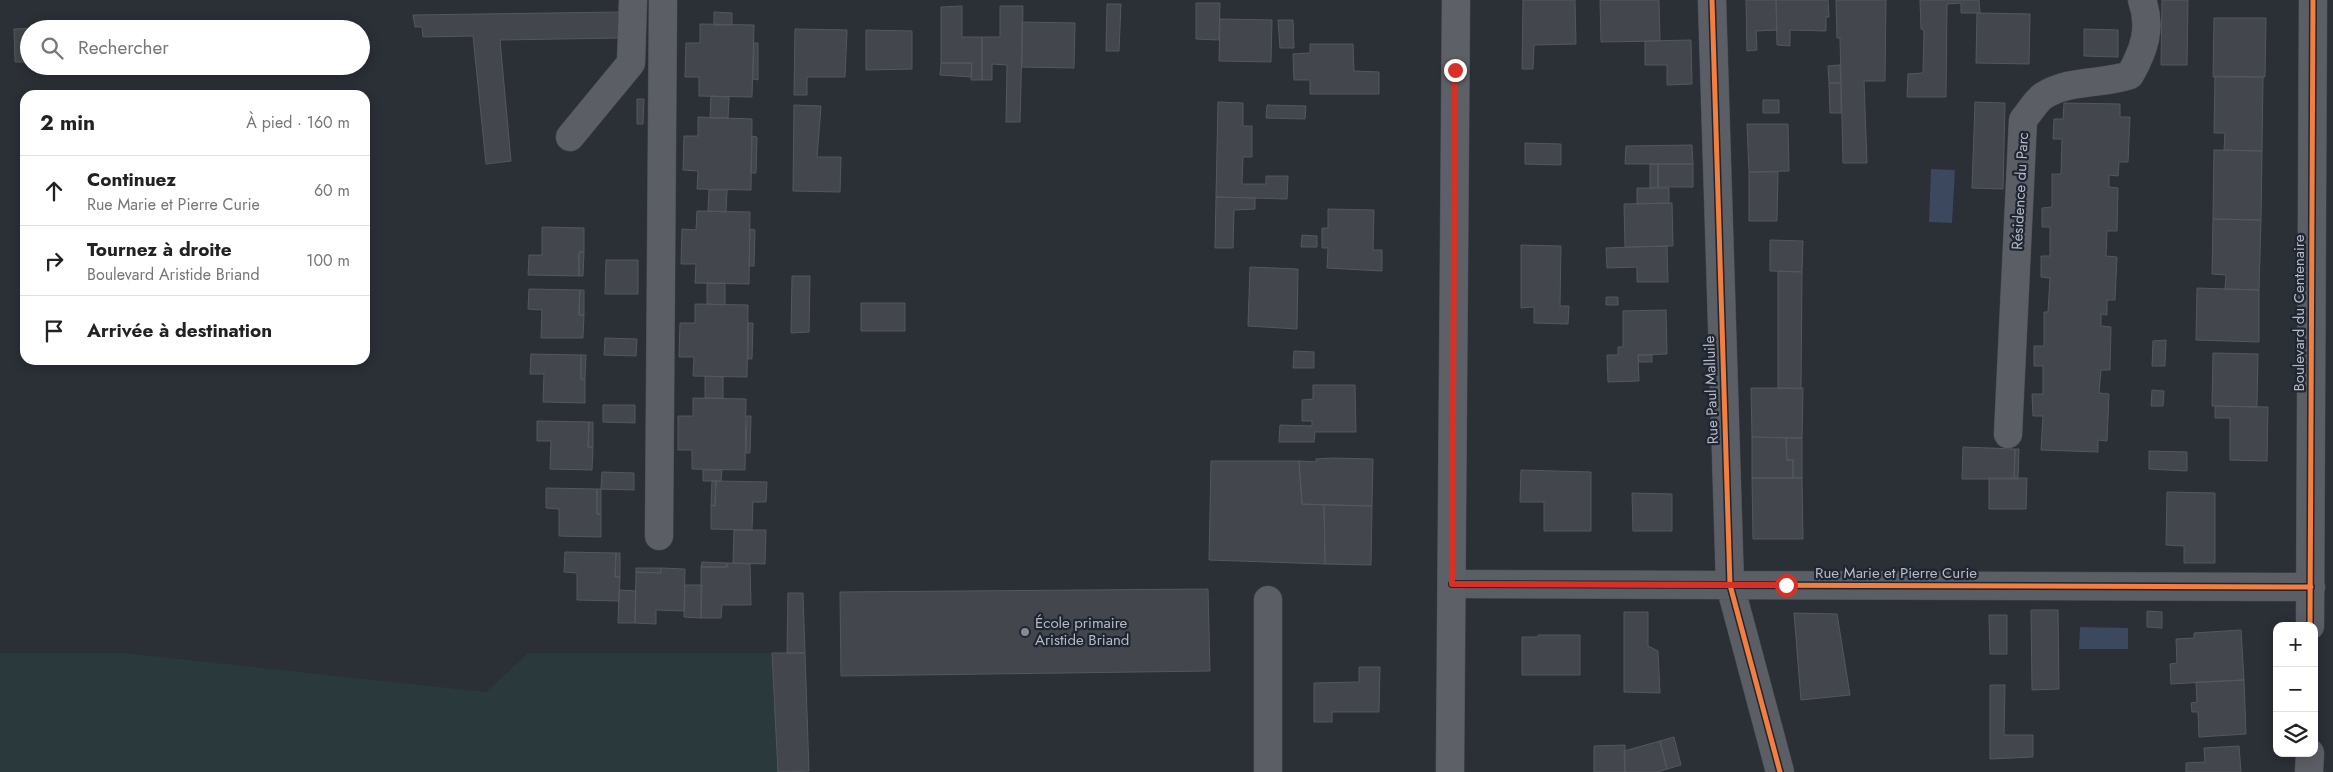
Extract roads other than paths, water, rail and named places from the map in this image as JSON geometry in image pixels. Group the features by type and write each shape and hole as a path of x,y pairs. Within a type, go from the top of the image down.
{"main road":[{"path":"1450,772 1456,0"}],"street":[{"path":"570,137 631,63 633,0"},
{"path":"659,536 664,0"},
{"name":"Rue Paul Malluile","path":"1712,0 1730,585 1780,772"},
{"name":"Résidence du Parc","path":"2008,434 2023,120 2042,97 2068,84 2112,81 2130,75 2147,39 2147,13 2142,0"},
{"name":"Boulevard du Centenaire","path":"2310,622 2313,0"},
{"name":"Rue Marie et Pierre Curie","path":"1452,584 2311,587"},
{"path":"1268,600 1268,772"},
{"path":"2309,772 2310,757"}],"water":[{"path":"1931,169 1955,170 1952,223 1929,222"},
{"path":"2080,627 2128,628 2128,649 2079,649"}],"place":[{"name":"École primaire Aristide Briand","path":"1025,632"}]}
